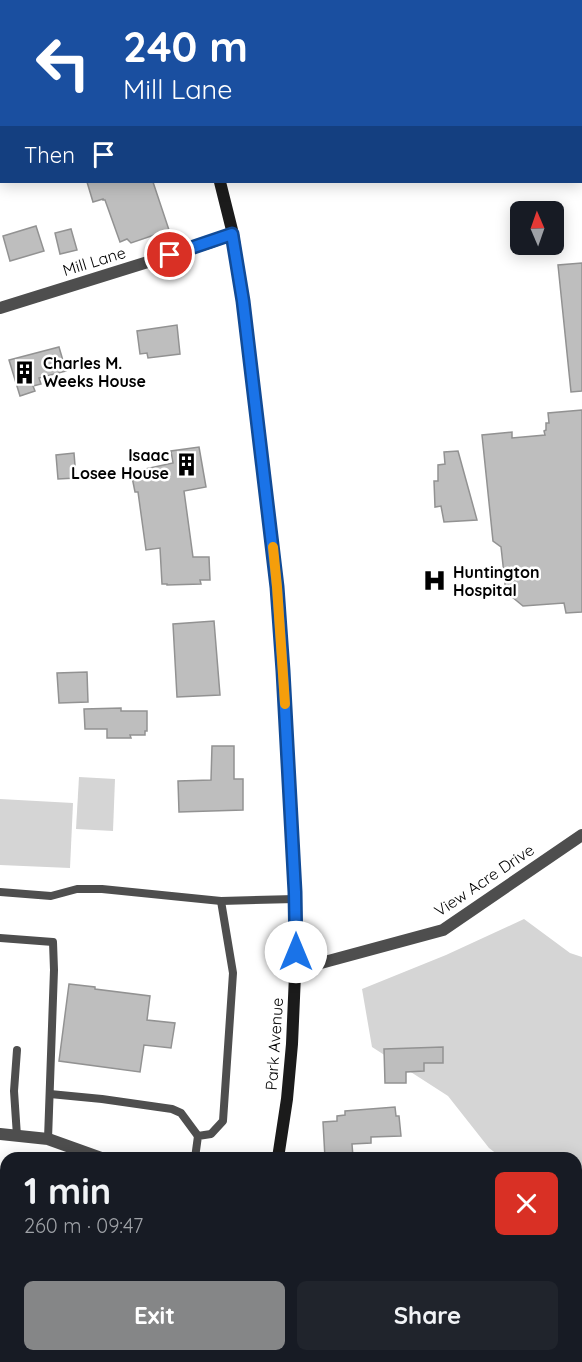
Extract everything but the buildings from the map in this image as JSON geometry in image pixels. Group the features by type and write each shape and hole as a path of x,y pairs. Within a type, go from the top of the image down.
{"main road":[{"name":"Park Avenue","path":"220,183 226,201 243,301 277,587 283,671 296,920 292,1044 279,1152"}],"street":[{"name":"Mill Lane","path":"0,308 232,234"},
{"name":"View Acre Drive","path":"295,969 443,930 582,835"},
{"path":"0,1134 48,1139 84,1152"}],"lane":[{"path":"0,892 51,896 77,889 102,889 220,901 295,899"},
{"path":"198,1136 211,1134 223,1121 233,973 220,901"},
{"path":"0,938 53,942 48,1139"},
{"path":"17,1050 14,1091 17,1136"},
{"path":"50,1094 172,1109 181,1113 198,1136 196,1152"}],"shaded area":[{"path":"79,777 115,779 113,831 76,829"},
{"path":"0,799 73,803 70,868 0,865"},
{"path":"524,919 570,953 582,957 582,1152 494,1152 448,1096 372,1047 362,989 446,955"}],"slow traffic":[{"path":"273,547 285,704"}],"place":[{"name":"Charles M. Weeks House","path":"25,372"},
{"name":"Isaac Losee House","path":"187,464"},
{"name":"Huntington Hospital","path":"435,581"}],"route":[{"path":"170,255 232,234 243,301 277,587 295,892 296,952"}]}
